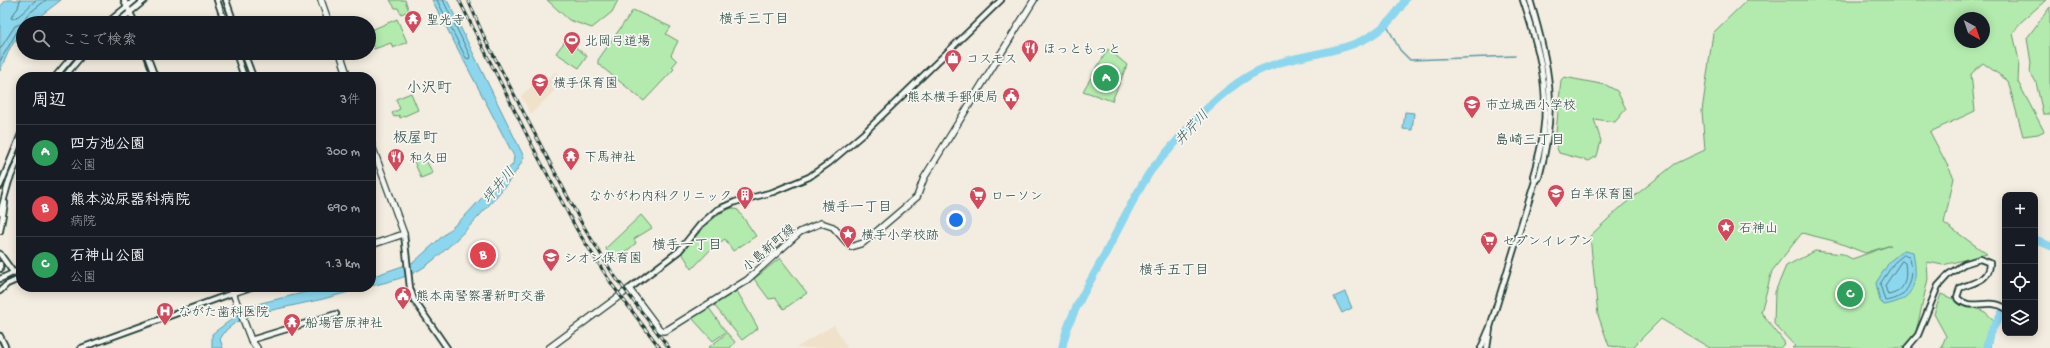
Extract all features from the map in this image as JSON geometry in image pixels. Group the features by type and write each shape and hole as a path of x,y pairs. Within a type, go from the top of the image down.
{"main road":[{"path":"321,0 327,16"},
{"name":"小島新町線","path":"629,289 658,329 662,331 712,303 747,280 796,235 806,229 825,223 833,227 851,247 863,243 917,197 924,178 1034,0"},
{"path":"342,60 346,72"},
{"path":"376,157 404,234 376,243"},
{"path":"549,348 629,289"},
{"path":"236,292 233,293 251,340 256,348"}],"street":[{"path":"124,0 133,16"},
{"path":"116,16 135,0"},
{"path":"125,16 145,0"},
{"path":"217,0 223,16"},
{"path":"226,0 232,16"},
{"path":"629,289 679,251 700,225 717,210 735,202 773,192 808,177 834,159 863,134 1001,0"},
{"path":"1523,0 1540,55 1545,80 1546,104 1542,143 1533,176 1535,180"},
{"path":"1481,348 1490,327 1535,180 1539,177 1548,143 1551,112 1550,81 1530,0"},
{"path":"59,72 69,60"},
{"path":"68,72 78,60"},
{"path":"149,60 153,72"},
{"path":"238,60 242,72"},
{"path":"247,60 251,72"},
{"path":"0,186 16,146"},
{"path":"0,213 9,181 16,165"},
{"path":"0,231 5,194"},
{"path":"404,234 409,278 414,300 448,348"},
{"path":"0,254 13,272"},
{"path":"1907,348 1918,335 1938,286 1949,274 1964,264 1980,259 1987,260 1990,263 1990,271 1985,278 1960,288 1957,297 1961,302 1970,306 1991,303 2002,307"},
{"path":"0,264 0,269"},
{"path":"0,279 16,271"},
{"path":"1,288 16,280"},
{"path":"82,348 233,293"},
{"path":"251,340 336,314"},
{"path":"1487,348 1490,338 1490,327"},
{"path":"0,336 6,348"}],"shaded area":[{"path":"555,72 565,80 531,114 521,96 537,81 543,85"},
{"path":"834,325 847,348 796,348"}],"green space":[{"path":"390,0 405,0 409,11 401,14 398,8 395,8"},
{"path":"547,0 618,0 612,12 592,28 569,20"},
{"path":"1747,0 2046,0 2021,22 2013,33 2019,61 2018,82 2044,131 2038,134 2023,136 2008,81 1983,63 1971,74 1975,111 1930,132 1954,178 1944,223 1987,254 1943,265 1927,262 1928,279 1916,332 1902,348 1792,348 1795,346 1774,324 1775,292 1786,266 1815,251 1843,254 1852,259 1891,245 1865,253 1834,241 1802,233 1772,271 1761,312 1785,343 1780,348 1710,348 1661,319 1632,348 1609,346 1598,315 1590,236 1622,206 1675,164 1705,150 1702,111 1713,33"},
{"path":"2050,7 2050,114 2043,114 2036,82 2030,72 2031,63 2027,38"},
{"path":"633,10 671,27 666,34 678,41 671,55 677,61 672,67 674,69 644,101 598,64 598,60"},
{"path":"397,19 407,42 393,48 391,43 376,48 376,28"},
{"name":"北岡弓道場","path":"566,40 587,56 579,68 556,53"},
{"path":"1108,49 1127,65 1112,101 1083,91"},
{"path":"1564,77 1606,85 1617,91 1626,109 1615,122 1594,119 1601,141 1597,156 1589,161 1559,153 1555,143 1561,80"},
{"path":"411,93 418,110 400,118 399,115 394,117 392,113 400,109 396,99"},
{"path":"425,159 433,173 421,178 414,161"},
{"path":"732,208 738,210 756,236 733,251 725,239 712,248 692,269 682,253 711,221 724,211"},
{"path":"641,215 652,228 634,239 636,243 615,261 606,249 607,247"},
{"path":"780,258 807,293 784,309 776,298 769,299 754,279"},
{"path":"737,291 758,328 742,340 714,305"},
{"path":"1941,294 1985,312 1995,321 1990,348 1941,348 1946,336 1934,314"},
{"path":"709,308 726,332 713,341 692,318"},
{"path":"727,333 735,342 730,348 708,348"}],"water":[{"path":"6,0 61,0 40,16 16,16 16,40 10,48 0,71 0,7"},
{"name":"坪井川","path":"432,0 447,0 524,157 518,169 507,184 478,218 446,249 421,269 409,275 376,285 376,275 414,262 466,215 513,164 514,156"},
{"path":"1405,112 1414,113 1412,130 1403,129"},
{"path":"1904,250 1913,252 1915,262 1915,280 1913,287 1903,299 1884,305 1880,301 1876,283 1890,261"},
{"path":"306,292 349,292 254,314 235,323 226,330 220,339 223,348 212,348 212,334 244,310 261,303"},
{"path":"1345,292 1352,308 1342,313 1334,297"}],"waterway":[{"name":"井芹川","path":"1062,348 1073,314 1142,185 1155,166 1205,110 1226,91 1250,75 1293,59 1335,50 1354,44 1373,34 1390,20 1405,0"},
{"path":"1387,26 1400,50 1410,60 1515,56"},
{"path":"2038,240 2050,246"},
{"path":"1986,348 1990,333 2001,314"}],"tram line":[{"path":"223,0 228,16"},
{"path":"243,60 247,72"},
{"path":"0,285 16,277"},
{"path":"0,341 3,348"}],"railway":[{"path":"459,0 537,155 577,230 613,286 660,348"},
{"path":"468,0 485,39 581,222 613,274 669,348"}],"place":[{"name":"聖光寺","path":"413,34"},
{"name":"北岡弓道場","path":"572,55"},
{"name":"ほっともっと","path":"1030,63"},
{"name":"コスモス","path":"953,73"},
{"name":"四方池公園","path":"1106,78"},
{"name":"横手保育園","path":"540,97"},
{"name":"熊本横手郵便局","path":"1011,111"},
{"name":"市立城西小学校","path":"1472,119"},
{"name":"下馬神社","path":"571,171"},
{"name":"和久田","path":"396,172"},
{"name":"白羊保育園","path":"1556,208"},
{"name":"なかがわ内科クリニック","path":"745,210"},
{"name":"ローソン","path":"978,210"},
{"name":"石神山","path":"1726,242"},
{"name":"横手小学校跡","path":"848,249"},
{"name":"熊本泌尿器科病院","path":"483,255"},
{"name":"セブンイレブン","path":"1489,255"},
{"name":"シオン保育園","path":"551,272"},
{"name":"石神山公園","path":"1850,294"},
{"name":"熊本南警察署新町交番","path":"403,310"},
{"name":"ながた歯科医院","path":"165,326"},
{"name":"船場菅原神社","path":"292,337"}],"district":[{"name":"横手三丁目","path":"754,18"},
{"name":"小沢町","path":"429,87"},
{"name":"板屋町","path":"415,137"},
{"name":"島崎三丁目","path":"1530,139"},
{"name":"横手一丁目","path":"857,206"},
{"name":"横手一丁目","path":"687,244"},
{"name":"横手五丁目","path":"1174,269"}]}
